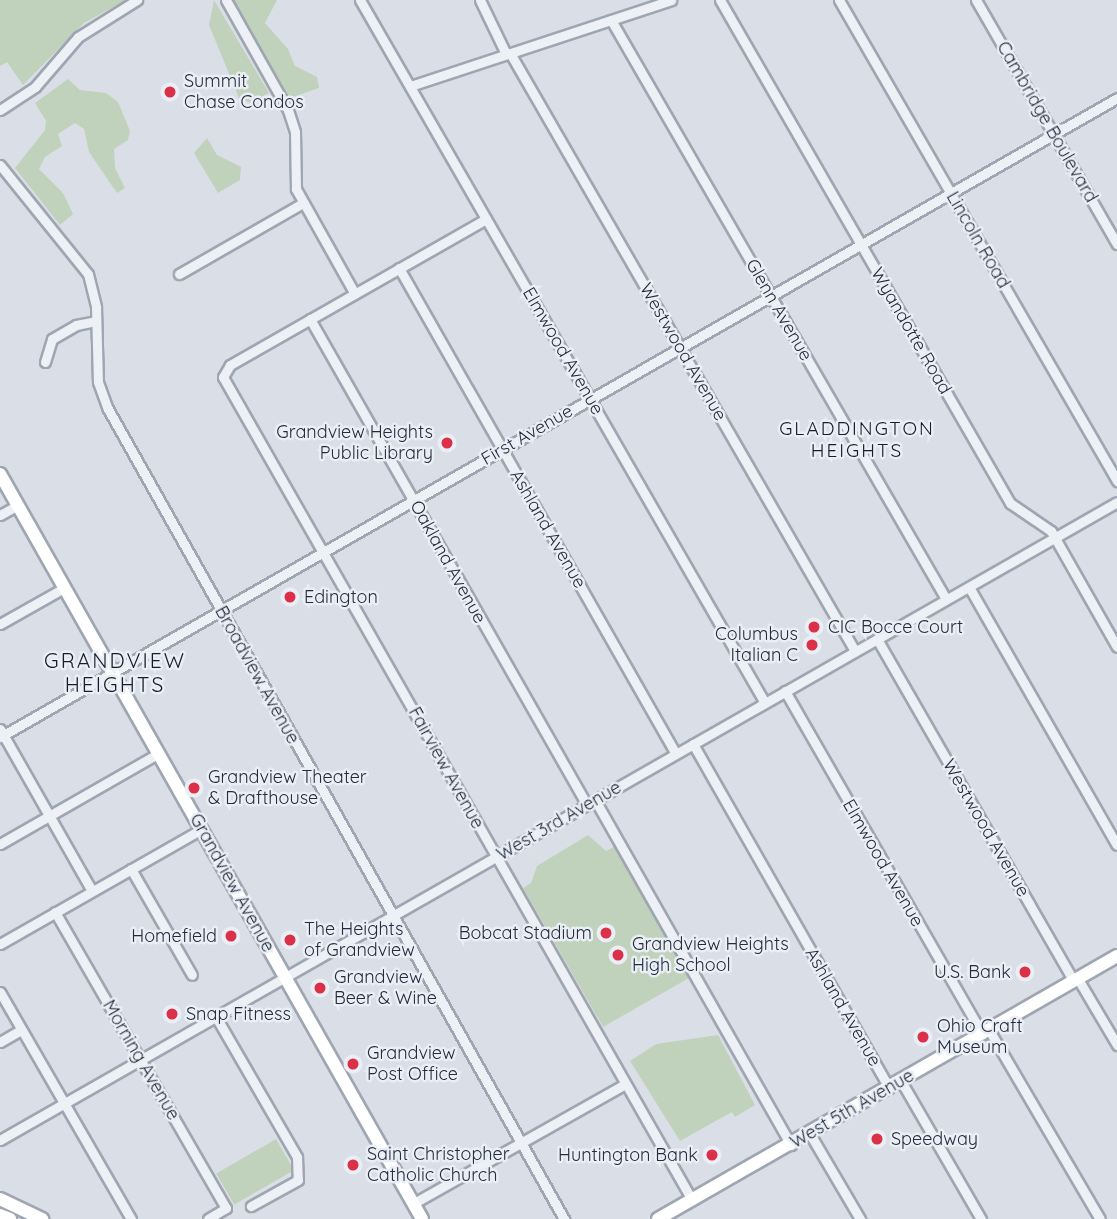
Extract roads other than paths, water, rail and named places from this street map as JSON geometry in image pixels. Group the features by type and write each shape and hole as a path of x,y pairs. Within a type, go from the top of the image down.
{"main road":[{"name":"Grandview Avenue","path":"0,474 422,1219"},
{"name":"West 5th Avenue","path":"658,1219 1117,956"},
{"path":"0,1199 42,1219"},
{"path":"0,1215 10,1219"}],"street":[{"path":"0,110 35,87 78,37 137,0"},
{"path":"226,0 293,122 294,180 303,203 355,294"},
{"name":"Elmwood Avenue","path":"360,0 765,703"},
{"name":"Westwood Avenue","path":"480,0 508,54 855,651"},
{"path":"410,86 671,0"},
{"name":"Wyandotte Road","path":"720,0 1010,503 1017,512 1040,520 1054,538 1117,647"},
{"name":"Lincoln Road","path":"839,0 1117,481"},
{"name":"Cambridge Boulevard","path":"976,0 1117,244"},
{"name":"Glenn Avenue","path":"611,20 946,600"},
{"name":"First Avenue","path":"1,733 113,672 1117,98"},
{"name":"Broadview Avenue","path":"0,165 88,274 96,321 102,396 564,1219"},
{"path":"179,274 303,203"},
{"path":"310,319 486,219"},
{"name":"Ashland Avenue","path":"399,268 676,754"},
{"name":"Fairview Avenue","path":"310,319 223,373 692,1200"},
{"name":"Oakland Avenue","path":"310,319 790,1145"},
{"path":"45,362 52,339 76,325 96,321"},
{"name":"West 3rd Avenue","path":"0,1140 1117,502"},
{"path":"0,515 18,505"},
{"path":"968,587 1117,845"},
{"path":"0,624 64,588"},
{"name":"Westwood Avenue","path":"877,639 1076,980 1117,1045"},
{"name":"Elmwood Avenue","path":"785,691 1100,1219"},
{"path":"1,733 92,891"},
{"name":"Ashland Avenue","path":"693,744 895,1085 981,1219"},
{"path":"0,844 159,753"},
{"path":"0,944 202,829"},
{"path":"131,869 192,975"},
{"name":"Morning Avenue","path":"55,912 226,1209 208,1219"},
{"path":"0,992 131,1219"},
{"path":"216,1017 297,1157 298,1180 251,1206"},
{"path":"0,1042 21,1030"},
{"path":"414,1203 625,1084"},
{"path":"810,1134 860,1219"}],"place":[{"name":"Summit Chase Condos","path":"170,92"},
{"name":"Grandview Heights Public Library","path":"447,443"},
{"name":"Edington","path":"290,597"},
{"name":"CIC Bocce Court","path":"814,627"},
{"name":"Columbus Italian C","path":"812,645"},
{"name":"Grandview Theater & Drafthouse","path":"194,788"},
{"name":"Bobcat Stadium","path":"606,933"},
{"name":"Homefield","path":"231,936"},
{"name":"The Heights of Grandview","path":"290,940"},
{"name":"Grandview Heights High School","path":"618,955"},
{"name":"U.S. Bank","path":"1025,972"},
{"name":"Grandview Beer & Wine","path":"320,988"},
{"name":"Snap Fitness","path":"172,1014"},
{"name":"Ohio Craft Museum","path":"923,1037"},
{"name":"Grandview Post Office","path":"353,1064"},
{"name":"Speedway","path":"877,1139"},
{"name":"Huntington Bank","path":"712,1155"},
{"name":"Saint Christopher Catholic Church","path":"353,1165"}],"district":[{"name":"GLADDINGTON HEIGHTS","path":"857,440"},
{"name":"GRANDVIEW HEIGHTS","path":"115,672"}]}
